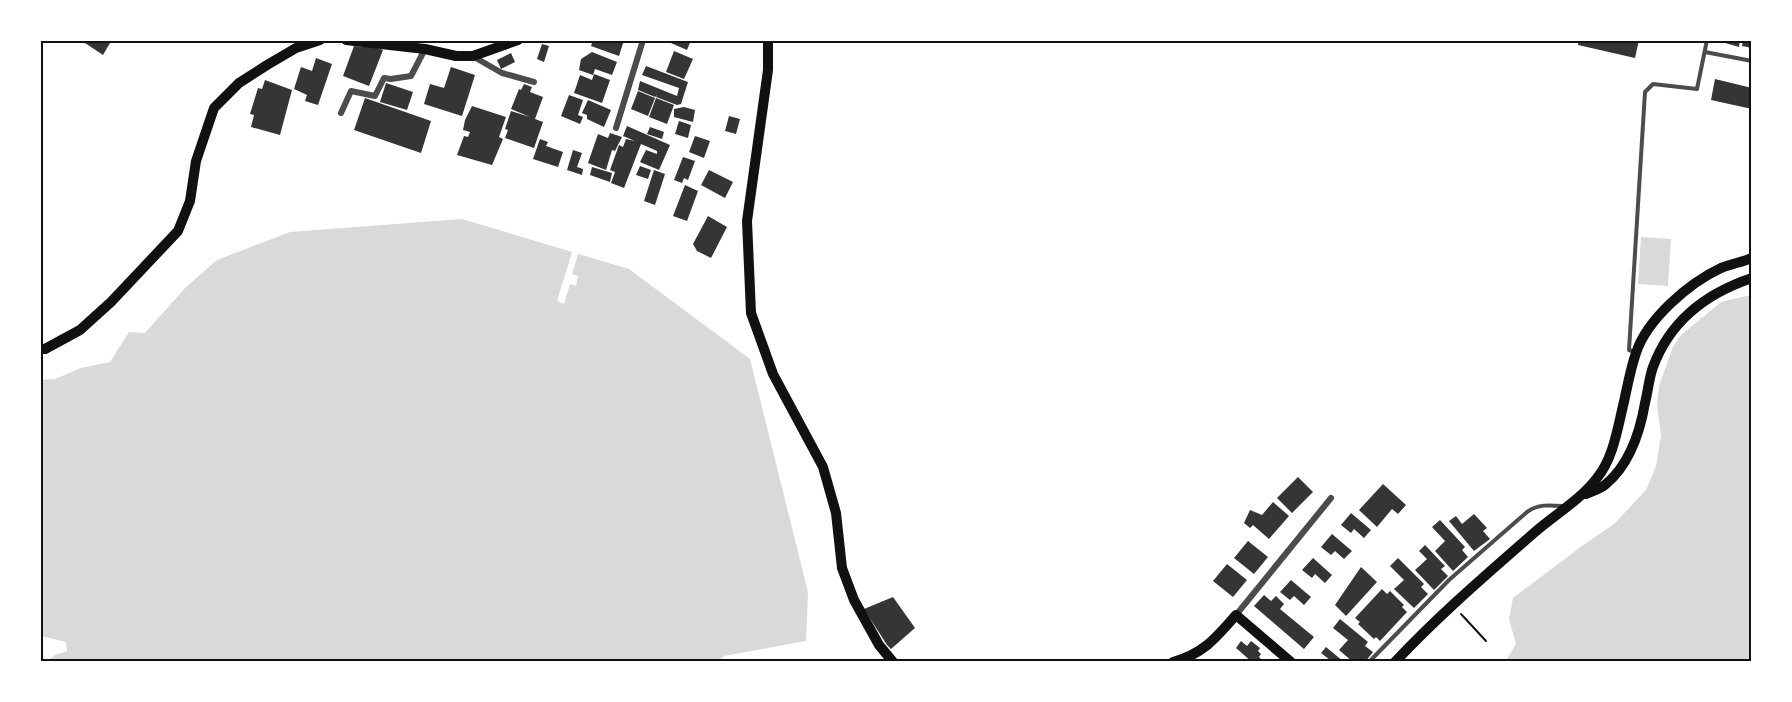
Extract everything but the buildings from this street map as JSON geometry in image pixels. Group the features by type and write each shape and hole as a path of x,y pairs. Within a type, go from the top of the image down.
{"main road":[{"path":"40,349 45,349 80,330 111,303 178,231 190,201 196,161 214,108 239,83 267,65 296,48 320,40"},
{"path":"346,40 425,49 456,56 474,56 518,40"},
{"path":"768,40 768,70 747,221 751,314 772,374 823,467 836,513 842,568 854,600 879,645 893,662"},
{"path":"1395,662 1452,605 1541,527 1580,497 1597,479 1613,447 1636,352 1646,332 1668,306 1699,281 1721,268 1752,258"},
{"path":"1580,497 1605,486 1629,454 1641,424 1652,369 1670,332 1691,310 1709,296 1752,278"},
{"path":"1173,662 1193,655 1209,645 1236,615 1291,662"}],"street":[{"path":"616,128 643,40"},
{"path":"341,113 351,90 375,96 384,78 411,76 425,49"},
{"path":"474,56 502,73 534,82"},
{"path":"1236,615 1331,498"}],"lane":[{"path":"1636,352 1629,350 1645,92 1653,84 1697,89 1707,40"},
{"path":"1705,52 1752,61"},
{"path":"1369,662 1449,580 1532,508 1546,505 1568,506"}],"path":[{"path":"1452,605 1486,641"}],"shaded area":[{"path":"462,219 629,269 750,359 808,592 806,641 724,656 719,661 51,662 50,659 55,655 67,651 66,642 41,636 41,380 55,379 81,368 110,362 129,332 145,333 186,287 217,260 290,232"},
{"path":"1641,237 1671,239 1668,286 1638,284"},
{"path":"1751,295 1751,661 1505,662 1516,644 1509,619 1513,598 1614,524 1646,490 1656,466 1661,436 1657,405 1659,386 1673,347 1680,336 1721,302"}],"pier":[{"path":"573,249 579,251 572,274 578,276 576,286 570,284 564,304 557,301"}]}
